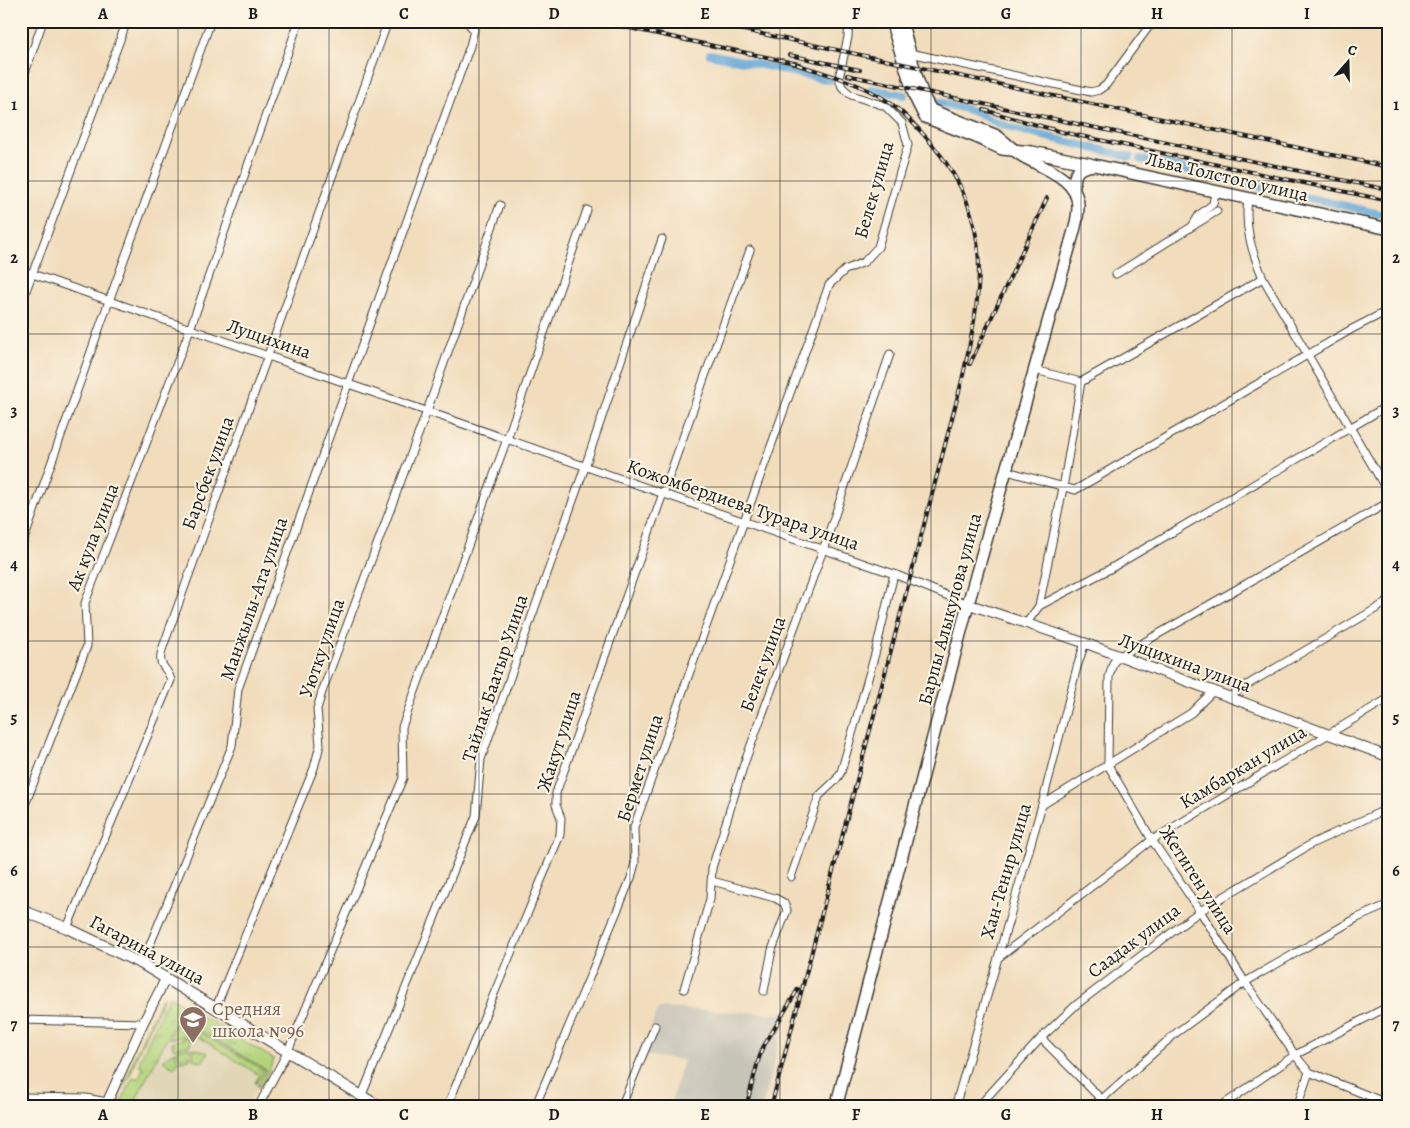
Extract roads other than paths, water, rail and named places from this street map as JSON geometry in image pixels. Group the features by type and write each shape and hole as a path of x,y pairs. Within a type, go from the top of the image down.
{"main road":[{"path":"891,21 915,97 925,117 1002,149 1015,151"},
{"path":"901,21 925,100 931,110 982,129 1004,140 1015,151 1058,176 1074,188"},
{"name":"Льва Толстого улица","path":"1015,151 1032,152 1094,165 1389,230"},
{"path":"1074,188 1074,178 1077,172 1086,166 1094,165"},
{"name":"Барпы Алыкулова улица","path":"836,1107 968,604 1076,224 1078,203 1074,188"},
{"name":"Гагарина улица","path":"21,910 67,928 142,964 380,1107"}],"street":[{"path":"21,84 43,21"},
{"path":"21,304 127,21"},
{"path":"21,548 211,21"},
{"name":"Ак кула улица","path":"21,815 86,646 85,603 190,329 300,21"},
{"name":"Барсбек улица","path":"67,928 171,680 169,672 162,665 160,659 167,636 388,21"},
{"name":"Манжылы-Ата улица","path":"142,964 232,746 238,689 470,46 474,30 464,21"},
{"name":"Белек улица","path":"745,522 829,285 845,270 864,262 878,247 908,145 902,123 886,106 852,95 842,87 839,78 848,38 849,21"},
{"path":"910,53 1092,92 1106,85 1153,21"},
{"path":"1193,225 1199,215 1213,204 1216,192"},
{"path":"1248,199 1246,211 1250,244 1263,278 1389,494"},
{"name":"Уютку улица","path":"216,1007 314,768 320,745 317,709 322,692 426,412 500,205"},
{"path":"258,1107 288,1051 403,778 402,727 507,439 587,210"},
{"path":"1116,274 1217,211"},
{"name":"Тайлак Баатыр Улица","path":"362,1095 476,816 482,759 585,467 662,238"},
{"name":"Жакут улица","path":"447,1107 560,835 561,818 556,805 556,793 750,250"},
{"name":"Лущихина","path":"21,270 507,439"},
{"path":"1035,370 1081,382 1263,278"},
{"path":"1007,471 1074,490 1389,310"},
{"name":"Белек улица","path":"684,989 710,899 712,868 744,764 822,550 890,354"},
{"path":"1026,624 1039,606 1063,488 1081,382"},
{"path":"1039,606 1108,570 1389,405"},
{"name":"Кожомбердиева Турара улица","path":"507,439 894,574 968,604"},
{"path":"1108,765 1109,677 1113,663 1120,656 1389,502"},
{"name":"Бермет улица","path":"535,1107 631,878 635,863 634,827 745,522"},
{"path":"791,877 807,825 819,796 836,780 841,772 875,654 894,574"},
{"path":"1231,697 1236,692 1389,601"},
{"name":"Лущихина улица","path":"968,604 1085,643 1330,733 1389,757"},
{"name":"Хан-Тенир улица","path":"955,1107 1042,805 1077,667 1085,643"},
{"path":"1042,805 1191,713 1214,690"},
{"name":"Камбаркан улица","path":"998,959 1152,840 1389,698"},
{"name":"Жетиген улица","path":"1108,765 1152,840 1200,911 1244,982 1309,1072"},
{"name":"Саадак улица","path":"978,1107 1041,1038 1076,1005 1200,911 1313,843 1389,808"},
{"path":"712,880 775,898 784,903 787,910 772,950 764,991"},
{"path":"1093,1107 1176,1033 1244,982 1357,918 1389,904"},
{"path":"21,1097 86,1098 106,1104 166,978"},
{"path":"1220,1107 1295,1055 1389,1006"},
{"path":"21,1020 143,1024"},
{"path":"621,1107 655,1026"},
{"path":"1041,1038 1109,1107"},
{"path":"1297,1107 1309,1072 1389,1104"}],"waterway":[{"path":"710,54 830,80"},
{"path":"871,89 904,95"},
{"path":"934,101 970,110 1000,124 1023,131 1130,157"},
{"path":"1140,159 1389,216"}],"railway":[{"path":"596,21 799,64"},
{"path":"701,21 1389,167"},
{"path":"789,55 860,70"},
{"path":"771,1107 961,384 974,318 979,258 975,229 966,201 952,172 915,125 891,103 862,87 792,63"},
{"path":"847,75 1389,190"},
{"path":"984,110 1062,132 1389,201"},
{"path":"970,364 1047,198"},
{"path":"746,1107 762,1049 798,989"}],"place":[{"name":"Средняя школа №96","path":"193,1044"}]}
